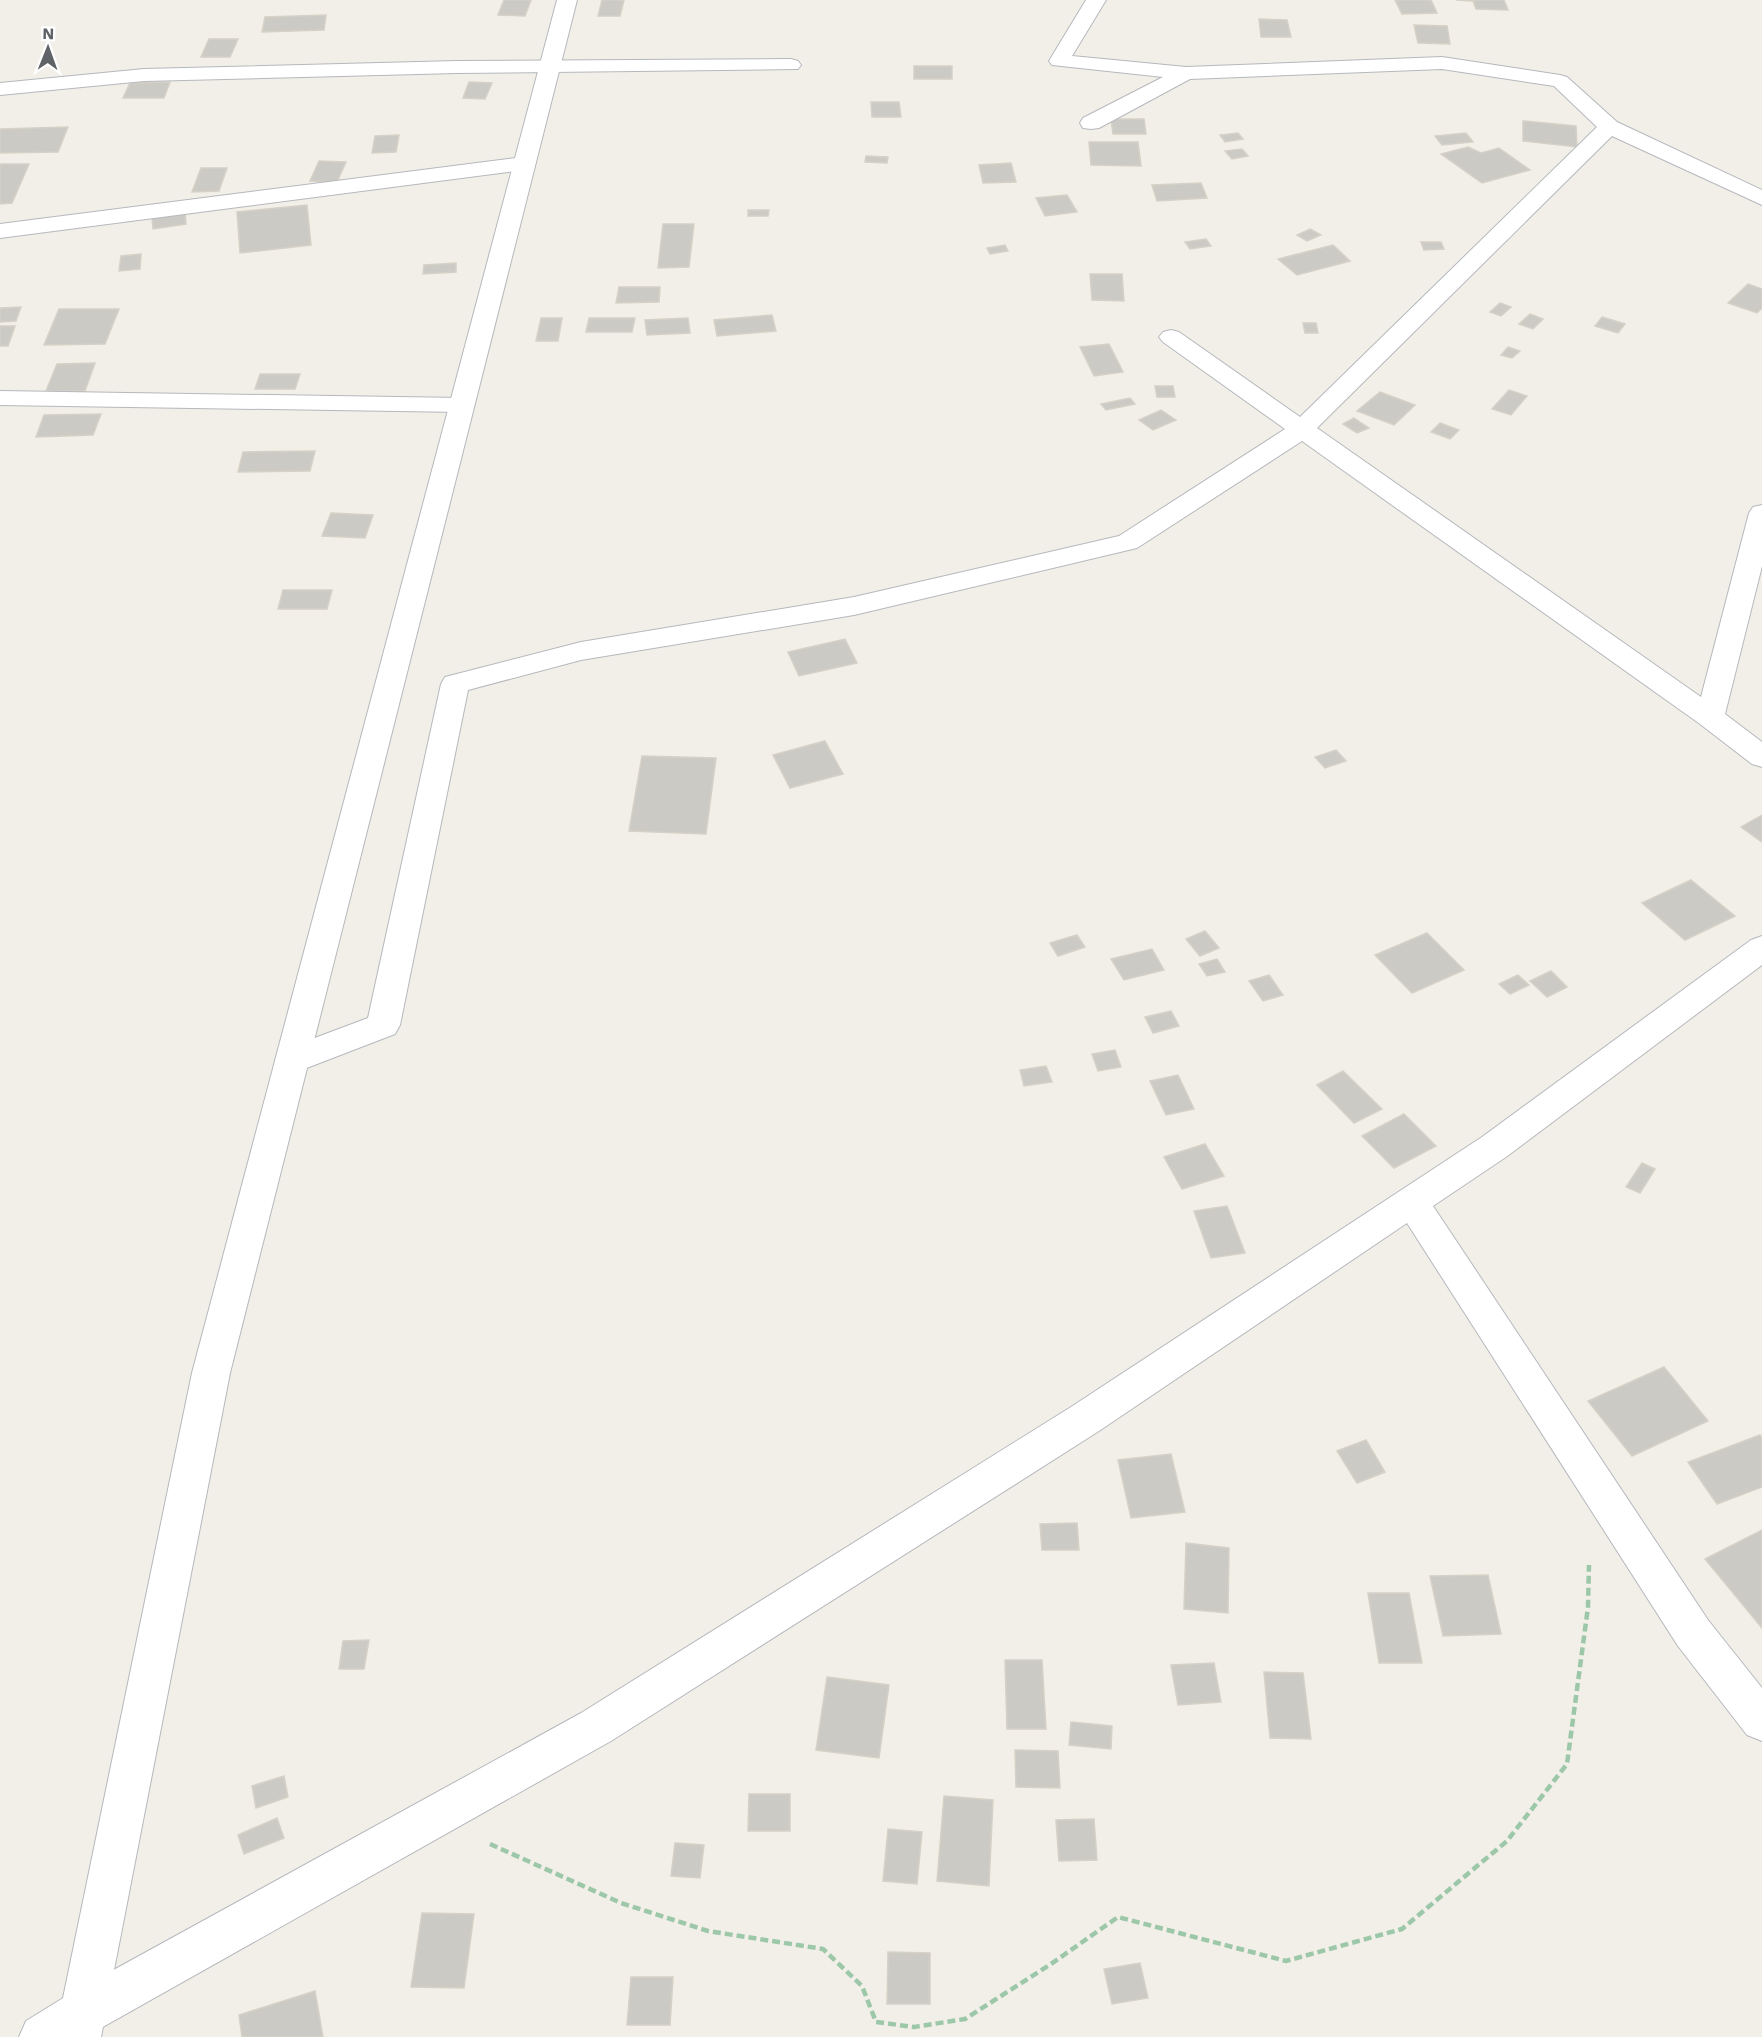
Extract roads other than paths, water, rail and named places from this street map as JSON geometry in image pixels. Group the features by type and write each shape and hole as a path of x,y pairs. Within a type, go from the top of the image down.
{"street":[{"path":"81,2024 211,1373 567,0"},
{"path":"1096,0 1059,61 1186,73 1442,63 1560,81 1609,127 1762,198"},
{"path":"0,89 144,75 549,66 791,65"},
{"path":"1091,123 1186,73"},
{"path":"292,1060 383,1025 455,684 581,651 854,606 1128,542 1301,430 1609,127"},
{"path":"0,231 524,165"},
{"path":"1171,337 1710,717 1762,757"},
{"path":"0,398 462,405"},
{"path":"1710,717 1762,513"},
{"path":"42,2037 81,2024 596,1727 1055,1438 1494,1147 1762,948"},
{"path":"1412,1202 1693,1633 1762,1721"}]}
